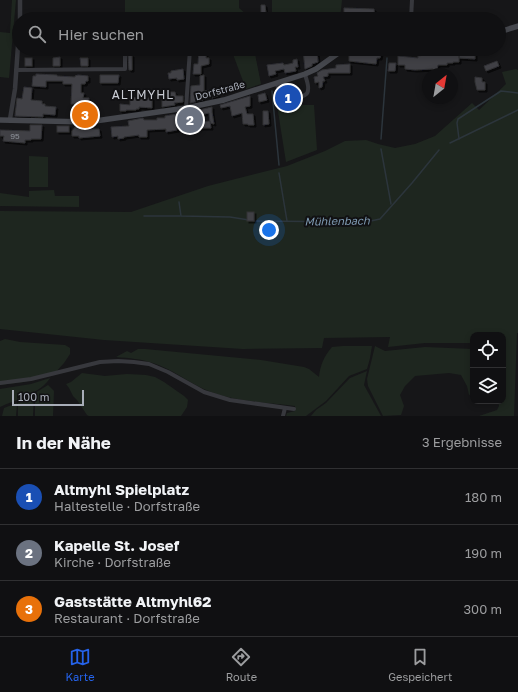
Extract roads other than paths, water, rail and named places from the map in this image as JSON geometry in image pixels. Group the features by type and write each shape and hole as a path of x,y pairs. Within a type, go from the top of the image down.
{"main road":[{"path":"506,30 518,26"},
{"name":"Dorfstraße","path":"0,120 10,119 88,122 186,108 224,100 305,74 316,69 334,56"}],"street":[{"path":"20,0 20,12"},
{"path":"412,0 412,12"},
{"path":"10,119 15,89 17,56"},
{"path":"16,70 125,69 125,56"},
{"path":"186,108 190,56"},
{"path":"277,83 278,88 288,94 298,98 303,97 307,94 308,90 305,74"},
{"path":"0,384 31,379 100,362 134,362 149,364 168,372 204,392 226,399 294,409"},
{"path":"283,416 285,408"}],"waterway":[{"path":"381,139 387,58"},
{"path":"272,91 279,165"},
{"path":"459,139 458,119 501,91 518,93"},
{"name":"Mühlenbach","path":"450,143 518,110"},
{"path":"381,149 391,204"},
{"name":"Mühlenbach","path":"253,221 366,222 380,219 439,150"},
{"path":"279,173 287,221"},
{"path":"179,202 181,216 230,217 249,220"},
{"path":"144,216 180,216"}],"place":[{"name":"Altmyhl Spielplatz","path":"288,98"},
{"name":"Gaststätte Altmyhl62","path":"85,115"},
{"name":"Kapelle St. Josef","path":"190,120"}],"district":[{"name":"ALTMYHL","path":"143,95"}]}
